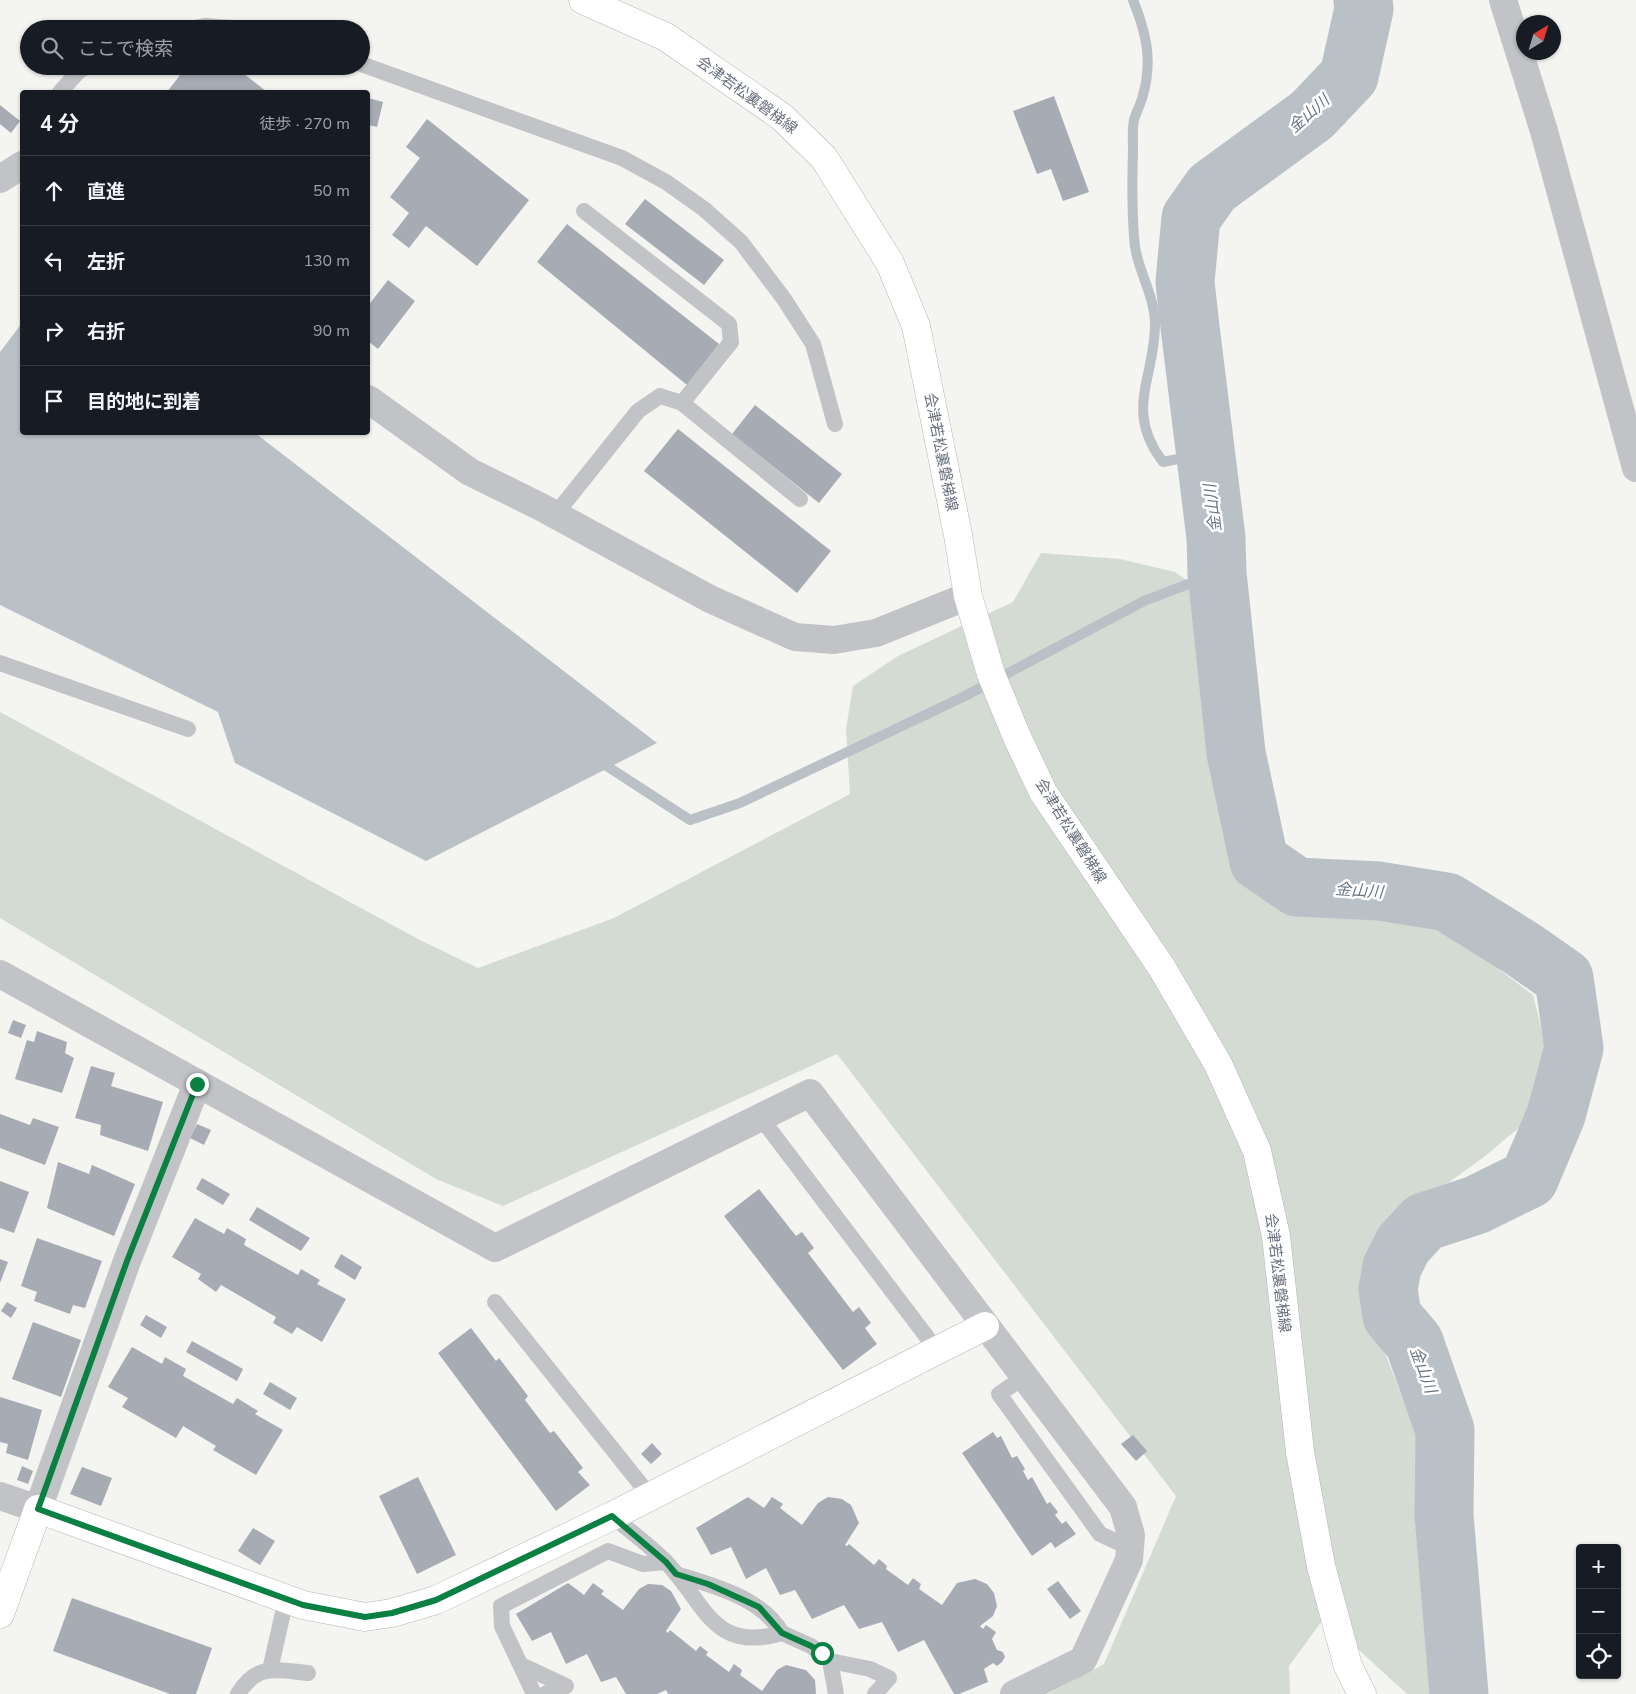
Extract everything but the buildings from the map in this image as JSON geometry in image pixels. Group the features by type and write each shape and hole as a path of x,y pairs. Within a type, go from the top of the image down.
{"main road":[{"name":"会津若松裏磐梯線","path":"583,0 666,37 782,117 824,158 890,263 916,326 958,535 968,596 991,674 1017,737 1043,792 1162,968 1218,1064 1257,1151 1276,1236 1300,1452 1320,1566 1348,1666 1362,1694"},
{"path":"0,1614 38,1509 286,1599 331,1611 365,1617 392,1613 436,1600 612,1516 936,1349 985,1326"}],"street":[{"path":"1503,0 1544,132 1636,468"},
{"path":"0,179 20,166"},
{"path":"370,400 470,472 555,515 710,599 795,637 834,640 876,633 968,596"},
{"path":"1,979 407,1197 495,1248 810,1094 1123,1507 1131,1535 1129,1560 1084,1660 1014,1694"},
{"path":"0,1496 38,1509 127,1261 197,1084"}],"lane":[{"path":"370,67 622,158 666,182 704,209 740,242 784,298 812,344 835,424"},
{"path":"62,90 75,75"},
{"path":"584,211 729,324 731,342 682,403"},
{"path":"555,515 638,411 660,396 682,403 800,499"},
{"path":"0,663 188,729"},
{"path":"761,1118 936,1349"},
{"path":"495,1302 650,1496"},
{"path":"612,1516 671,1568 706,1616 721,1629 746,1637 764,1638 782,1633"},
{"path":"534,1694 502,1626 501,1606 608,1551 643,1564 671,1568 759,1607 782,1633 811,1646 830,1661 870,1669 889,1678 875,1694"},
{"path":"270,1670 286,1599"},
{"path":"830,1661 836,1694"},
{"path":"521,1665 566,1686 544,1694"},
{"path":"238,1694 248,1678 270,1670 308,1673"}],"shaded area":[{"path":"20,326 20,435 258,435 657,743 426,861 235,763 218,712 0,605 0,352"},
{"path":"1041,553 1120,559 1175,572 1204,592 1219,648 1231,803 1241,827 1278,882 1326,911 1405,907 1431,915 1484,940 1500,970 1533,995 1547,1051 1536,1099 1522,1125 1484,1157 1437,1191 1384,1255 1380,1340 1424,1454 1443,1529 1467,1589 1484,1646 1473,1679 1447,1694 1407,1694 1324,1618 1289,1666 1290,1694 1047,1694 1104,1664 1176,1496 837,1054 503,1206 436,1179 0,918 0,712 420,940 478,968 614,918 850,794 846,729 853,686 898,656 1013,602"}],"waterway":[{"path":"1133,0 1145,35 1148,58 1146,82 1133,124 1132,183 1135,248 1154,311 1155,322 1154,342 1144,393 1145,426 1151,443 1163,462 1207,453"},
{"name":"金山川","path":"1363,0 1364,9 1349,76 1312,115 1212,188 1191,218 1185,282 1216,538 1217,573 1236,753 1259,861 1297,887 1379,891 1447,902 1521,948 1564,978 1574,1048 1556,1115 1529,1179 1476,1205 1424,1222 1403,1245 1392,1267 1388,1289 1392,1316 1414,1342 1445,1430 1444,1515 1459,1694"},
{"path":"599,761 690,820 740,803 963,697 1144,601 1217,573"}],"route":[{"path":"197,1084 127,1261 38,1509 303,1605 365,1617 392,1613 436,1600 612,1516 666,1562 676,1574 708,1584 759,1607 778,1626 782,1633 822,1653"}]}
